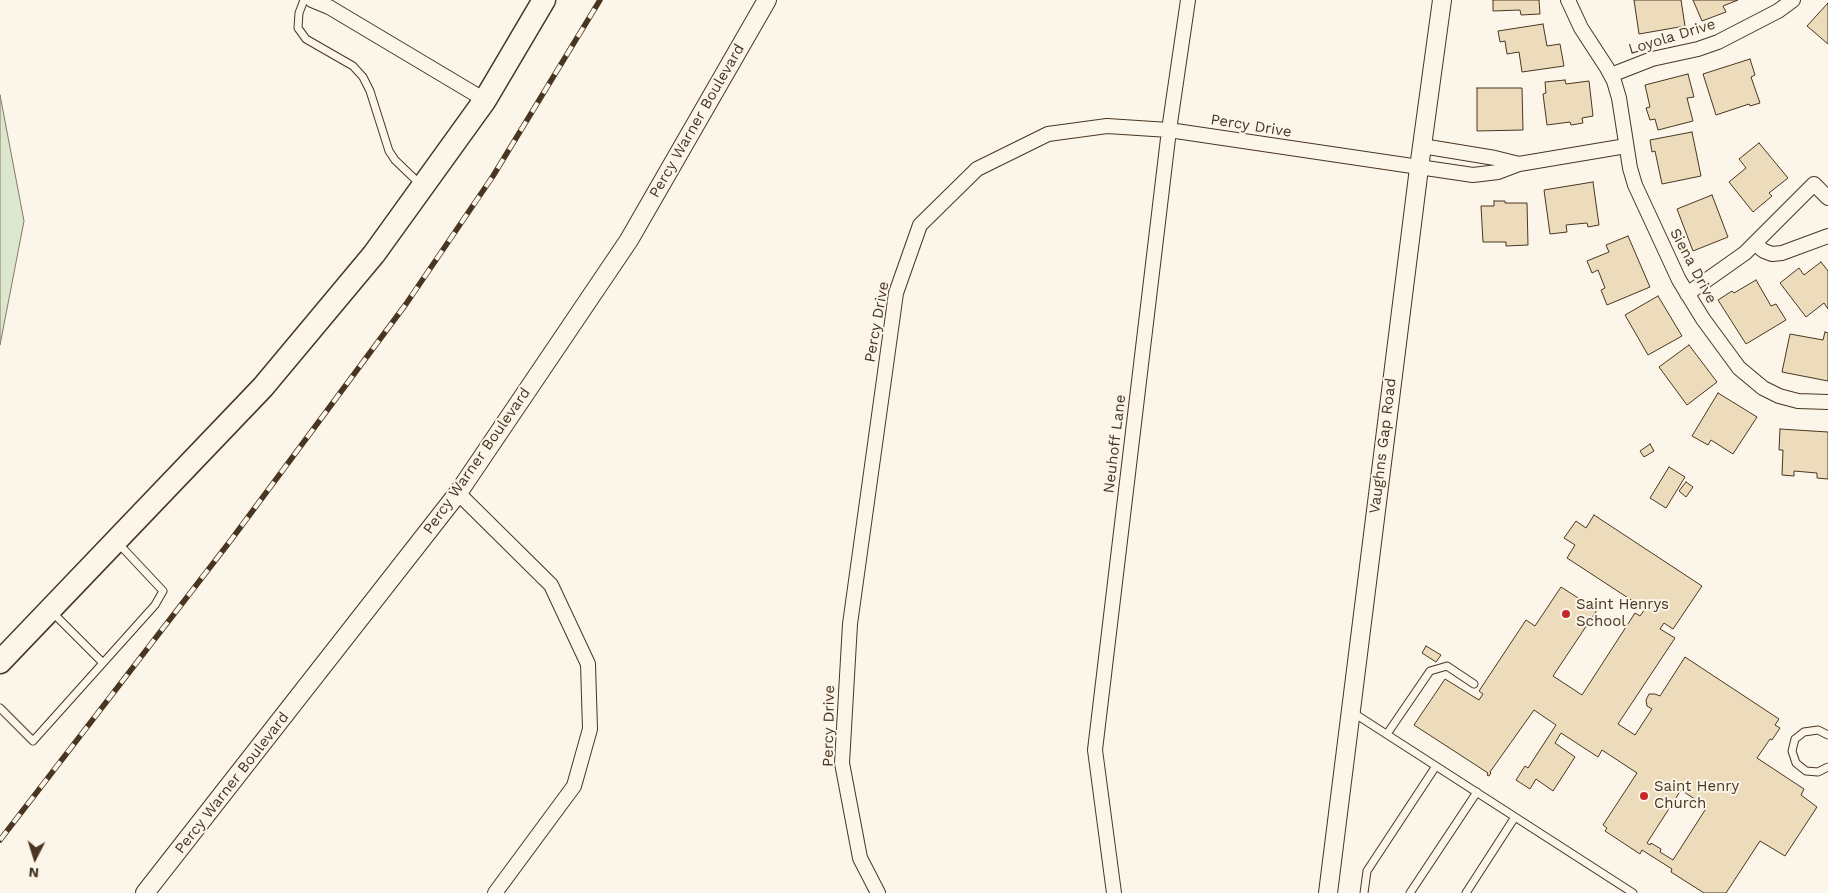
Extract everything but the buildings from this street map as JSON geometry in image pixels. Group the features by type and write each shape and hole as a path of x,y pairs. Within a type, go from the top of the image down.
{"main road":[{"path":"0,662 263,387 374,254 485,100 544,0"}],"street":[{"path":"312,0 329,7 485,100"},
{"name":"Percy Warner Boulevard","path":"145,893 458,493 629,240 767,0"},
{"name":"Neuhoff Lane","path":"1114,893 1095,750 1169,130 1188,0"},
{"name":"Vaughns Gap Road","path":"1328,893 1419,168 1442,0"},
{"name":"Siena Drive","path":"1568,0 1581,28 1611,74 1619,98 1630,168 1636,185 1687,294 1723,349 1739,368 1763,388 1779,396 1798,401 1828,402"},
{"name":"Loyola Drive","path":"1611,74 1652,59 1698,49 1718,42 1778,11 1793,0"},
{"name":"Percy Drive","path":"878,893 860,858 842,763 850,624 896,292 920,226 977,169 1048,134 1107,126 1169,130 1473,175 1498,172 1519,164"},
{"path":"1422,146 1486,156 1519,164 1626,146"},
{"path":"1687,294 1732,263 1754,244 1814,184 1828,198"},
{"path":"1754,244 1772,254 1782,253 1828,236"},
{"path":"458,493 551,585 588,664 590,729 574,786 495,893"}],"lane":[{"path":"304,0 299,13 298,28 306,39 353,66 363,77 370,91 384,141 389,151 395,160 423,186"},
{"path":"0,708 33,740 155,605 164,591 116,541"},
{"path":"49,610 102,662"},
{"path":"1387,734 1430,671 1447,666 1474,684"},
{"path":"1350,710 1633,893"},
{"path":"1828,735 1818,730 1804,732 1796,739 1792,751 1796,763 1806,771 1818,772 1828,767"},
{"path":"1364,893 1367,870 1436,766"},
{"path":"1410,893 1477,792"},
{"path":"1466,893 1515,817"}],"green space":[{"path":"0,95 24,221 0,345"}],"railway":[{"path":"0,840 231,540 406,304 493,176 600,0"}],"place":[{"name":"Saint Henrys School","path":"1566,614"},
{"name":"Saint Henry Church","path":"1644,796"}]}
